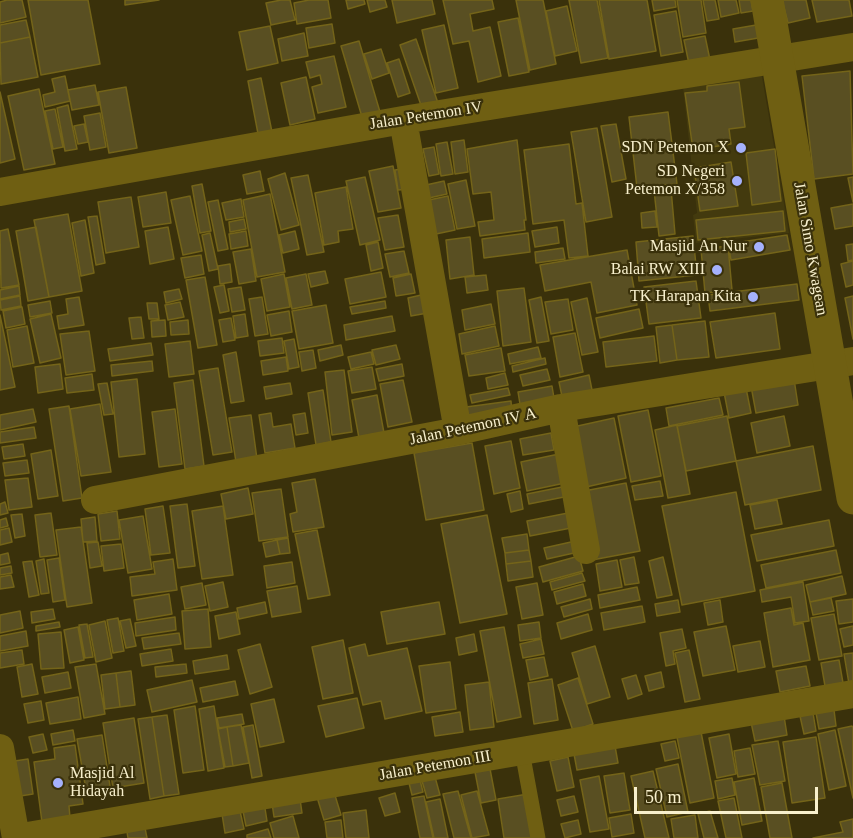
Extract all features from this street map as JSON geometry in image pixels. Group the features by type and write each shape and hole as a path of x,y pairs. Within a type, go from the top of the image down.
{"street":[{"name":"Jalan Simo Kwagean","path":"766,0 842,363 853,498"},
{"name":"Jalan Petemon IV","path":"0,192 403,120 853,47"},
{"path":"403,120 458,431"},
{"name":"Jalan Petemon IV A","path":"95,500 458,431 561,408 842,363"},
{"path":"561,408 586,550"},
{"name":"Jalan Petemon III","path":"16,838 853,694"},
{"path":"0,748 16,838"}],"lane":[{"path":"522,751 538,838"}],"shaded area":[{"name":"SD Negeri Petemon X/358","path":"761,71 789,233 696,243 693,215 697,213 683,87"}],"building":[{"path":"22,0 26,17 0,23 0,2"},
{"path":"28,0 88,0 100,64 41,75"},
{"path":"125,0 159,0 125,5"},
{"path":"290,0 295,20 271,25 266,3"},
{"path":"328,0 331,18 297,24 294,3"},
{"path":"346,0 364,0 365,4 348,9"},
{"path":"367,0 385,0 387,7 370,12"},
{"path":"392,0 432,0 435,14 397,23"},
{"path":"443,0 492,0 494,9 470,14 473,31 490,27 501,76 478,82 469,41 453,44"},
{"path":"516,0 543,0 556,64 530,70"},
{"path":"569,0 597,0 608,58 581,63"},
{"path":"599,0 647,0 656,51 609,59"},
{"path":"652,0 675,0 676,7 654,11"},
{"path":"677,0 701,0 706,33 683,37"},
{"path":"703,0 715,0 719,19 707,21"},
{"path":"718,0 736,0 739,13 721,17"},
{"path":"739,0 751,0 753,11 741,13"},
{"path":"782,0 806,0 810,18 788,23"},
{"path":"812,0 849,0 852,16 817,22"},
{"path":"567,6 577,51 555,56 546,11"},
{"path":"676,11 683,52 661,56 654,15"},
{"path":"518,18 529,72 509,76 498,22"},
{"path":"26,20 30,37 0,43 0,25"},
{"path":"332,24 335,43 309,48 306,28"},
{"path":"762,24 764,37 735,42 733,29"},
{"path":"444,25 458,88 436,93 422,30"},
{"path":"270,26 278,63 247,70 239,32"},
{"path":"304,33 308,56 282,61 278,39"},
{"path":"705,36 710,60 689,64 684,40"},
{"path":"30,37 38,77 1,84 0,43"},
{"path":"416,39 439,106 423,111 400,45"},
{"path":"359,41 380,112 362,117 341,46"},
{"path":"381,49 389,73 372,79 364,54"},
{"path":"334,56 346,107 318,113 312,87 322,84 320,75 310,78 306,62"},
{"path":"399,59 410,93 398,97 387,63"},
{"path":"850,71 853,174 814,179 802,76"},
{"path":"65,76 70,101 45,107 43,95 55,92 52,79"},
{"path":"306,77 315,119 290,125 281,83"},
{"path":"261,78 273,137 259,139 248,81"},
{"path":"739,82 745,127 729,129 731,144 693,150 685,93 707,91 707,86"},
{"path":"95,85 99,105 72,110 68,90"},
{"path":"126,87 137,148 109,153 98,92"},
{"path":"39,89 55,164 24,170 8,96"},
{"path":"0,92 15,159 0,163"},
{"path":"68,105 77,149 65,151 57,108"},
{"path":"55,109 63,147 53,149 45,111"},
{"path":"668,112 677,184 637,188 629,117"},
{"path":"100,113 106,147 90,150 84,116"},
{"path":"84,124 88,142 78,144 74,126"},
{"path":"616,124 626,179 612,182 601,126"},
{"path":"597,128 612,217 586,222 571,132"},
{"path":"464,140 468,172 455,174 451,142"},
{"path":"517,140 526,220 524,220 525,230 480,236 478,222 494,220 491,192 473,194 467,149"},
{"path":"447,142 453,174 441,176 436,144"},
{"path":"569,144 576,204 582,203 588,256 569,258 564,220 533,224 524,150"},
{"path":"434,147 439,174 429,176 423,149"},
{"path":"775,149 781,201 752,205 746,153"},
{"path":"731,162 738,206 700,211 694,168"},
{"path":"393,166 401,208 378,212 369,171"},
{"path":"407,168 410,189 398,190 395,170"},
{"path":"260,171 264,191 247,194 243,175"},
{"path":"285,173 299,225 281,230 268,179"},
{"path":"308,175 324,252 307,255 291,178"},
{"path":"365,177 380,240 360,245 346,181"},
{"path":"853,177 853,202 848,178"},
{"path":"466,180 475,226 457,229 448,184"},
{"path":"444,181 447,194 429,198 426,185"},
{"path":"202,184 211,231 200,233 192,186"},
{"path":"346,187 353,229 338,231 339,242 324,245 315,193"},
{"path":"671,189 675,234 659,236 654,190"},
{"path":"166,192 171,223 143,227 138,197"},
{"path":"270,194 285,272 257,277 243,200"},
{"path":"190,196 202,251 183,255 171,200"},
{"path":"448,196 455,230 436,234 429,200"},
{"path":"131,197 139,247 106,253 98,202"},
{"path":"241,199 244,217 226,220 222,203"},
{"path":"218,200 228,249 218,251 208,202"},
{"path":"853,204 853,226 835,229 831,208"},
{"path":"655,211 657,227 642,228 641,213"},
{"path":"783,211 785,231 698,240 696,220"},
{"path":"68,214 82,291 49,297 34,220"},
{"path":"398,215 404,247 385,250 378,218"},
{"path":"97,216 105,263 96,265 88,217"},
{"path":"244,219 246,229 230,232 229,222"},
{"path":"85,220 94,273 81,276 72,223"},
{"path":"36,227 49,297 28,301 16,231"},
{"path":"168,227 174,259 150,264 145,231"},
{"path":"557,227 559,243 535,247 532,231"},
{"path":"8,229 19,285 1,288 0,231"},
{"path":"246,231 248,246 231,249 229,234"},
{"path":"295,231 299,249 283,253 279,235"},
{"path":"210,233 218,269 209,271 202,235"},
{"path":"528,233 530,252 484,258 482,239"},
{"name":"Masjid An Nur","path":"787,235 790,250 731,260 728,244"},
{"path":"693,236 697,275 639,281 636,242"},
{"path":"470,237 474,275 450,279 446,240"},
{"path":"378,242 383,268 371,271 366,245"},
{"path":"853,244 853,260 848,261 846,245"},
{"name":"Balai RW XIII","path":"728,246 732,290 705,293 701,249"},
{"path":"563,248 565,259 536,263 535,252"},
{"path":"251,249 256,281 239,284 233,252"},
{"path":"627,250 637,305 597,313 591,282 545,291 540,265"},
{"path":"404,251 409,273 390,277 385,254"},
{"path":"201,255 204,274 185,278 181,258"},
{"path":"853,261 853,285 846,287 841,264"},
{"path":"230,264 232,282 220,284 218,266"},
{"path":"325,271 328,283 311,287 308,274"},
{"path":"381,272 386,297 350,304 345,279"},
{"path":"284,274 290,307 267,311 261,279"},
{"path":"306,274 312,305 292,309 286,278"},
{"path":"411,274 415,293 396,296 393,278"},
{"path":"486,275 488,290 467,293 465,277"},
{"path":"205,277 217,345 198,348 186,280"},
{"path":"696,281 701,318 649,324 644,287"},
{"name":"TK Harapan Kita","path":"797,284 799,300 710,311 708,295"},
{"path":"224,285 229,311 220,313 214,287"},
{"path":"19,286 20,295 0,299 0,290"},
{"path":"241,287 245,310 232,312 228,289"},
{"path":"524,288 531,342 503,346 497,291"},
{"path":"179,289 182,299 166,303 164,292"},
{"path":"430,293 433,312 411,316 408,298"},
{"path":"20,296 21,306 1,310 0,300"},
{"path":"853,296 853,339 845,298"},
{"path":"79,297 84,325 59,329 57,316 68,314 66,299"},
{"path":"262,297 268,334 255,336 249,299"},
{"path":"541,297 549,341 537,343 529,300"},
{"path":"587,298 598,352 582,355 571,302"},
{"path":"568,299 573,330 551,334 545,302"},
{"path":"50,301 52,313 30,317 28,305"},
{"path":"385,301 386,308 352,314 350,307"},
{"path":"180,302 184,317 168,320 165,305"},
{"path":"147,303 157,303 159,319 149,319"},
{"path":"491,304 495,324 465,330 462,310"},
{"path":"326,305 333,343 299,349 292,311"},
{"path":"22,307 25,324 6,328 3,311"},
{"path":"639,309 643,328 600,338 596,318"},
{"path":"289,311 292,332 271,336 267,315"},
{"path":"775,313 780,349 716,358 710,322"},
{"path":"51,314 61,358 40,363 30,319"},
{"path":"245,314 248,336 236,338 233,316"},
{"path":"0,315 15,387 0,390"},
{"path":"392,316 395,331 346,340 344,325"},
{"path":"141,317 144,338 132,339 129,318"},
{"path":"231,318 235,340 223,342 219,320"},
{"path":"165,320 166,336 152,337 151,321"},
{"path":"188,320 189,334 171,335 170,322"},
{"path":"705,321 709,357 677,360 672,325"},
{"path":"672,325 677,360 660,363 656,327"},
{"path":"27,326 34,363 13,367 7,330"},
{"path":"495,326 499,346 462,354 459,334"},
{"path":"89,331 95,371 66,375 60,334"},
{"path":"575,333 583,372 560,377 553,337"},
{"path":"654,336 657,361 606,367 603,342"},
{"path":"282,338 284,353 260,356 258,341"},
{"path":"294,339 299,367 289,369 284,341"},
{"path":"190,341 194,374 169,377 165,344"},
{"path":"151,343 153,355 110,361 108,349"},
{"path":"341,345 343,355 320,361 318,350"},
{"path":"396,345 400,359 376,365 372,350"},
{"path":"538,347 541,358 510,364 508,354"},
{"path":"501,348 505,371 469,376 465,355"},
{"path":"313,350 316,368 302,371 299,352"},
{"path":"236,352 244,401 231,403 223,355"},
{"path":"371,352 374,364 351,369 348,357"},
{"path":"286,357 288,371 263,375 261,361"},
{"path":"545,358 546,364 513,372 512,366"},
{"path":"152,361 153,371 112,376 111,365"},
{"path":"60,364 63,389 38,393 35,367"},
{"path":"402,364 404,376 379,381 376,369"},
{"path":"372,367 376,389 352,393 348,371"},
{"path":"218,368 232,452 213,455 199,371"},
{"path":"547,369 550,380 523,386 520,375"},
{"path":"344,370 352,432 332,435 325,372"},
{"path":"505,373 508,385 488,389 486,378"},
{"path":"92,374 94,390 67,393 65,378"},
{"path":"589,375 594,400 564,406 559,382"},
{"path":"137,379 145,454 119,457 111,382"},
{"path":"794,379 798,405 756,413 751,386"},
{"path":"193,380 204,466 185,469 174,383"},
{"path":"403,380 412,422 388,427 380,384"},
{"path":"107,383 113,414 104,415 98,384"},
{"path":"290,383 292,394 266,399 264,387"},
{"path":"552,386 554,398 520,404 518,392"},
{"path":"508,388 510,395 472,403 470,395"},
{"path":"746,388 751,413 729,418 724,392"},
{"path":"323,390 331,442 316,445 308,393"},
{"path":"377,395 384,433 359,438 352,400"},
{"path":"719,398 723,415 669,426 666,408"},
{"path":"511,401 512,415 468,421 466,407"},
{"path":"100,404 111,472 81,476 70,409"},
{"path":"69,406 82,498 63,501 49,409"},
{"path":"33,409 36,422 0,430 0,415"},
{"path":"175,409 182,464 159,467 152,412"},
{"path":"648,410 661,476 631,482 618,416"},
{"path":"271,413 273,427 291,424 295,448 265,453 259,415"},
{"path":"305,413 308,433 296,435 293,415"},
{"path":"251,415 257,459 236,462 229,418"},
{"path":"727,416 736,461 686,471 677,426"},
{"path":"784,416 790,446 757,453 751,423"},
{"path":"614,418 626,478 586,487 573,427"},
{"path":"677,425 690,494 668,498 655,430"},
{"path":"34,427 36,438 0,443 0,432"},
{"path":"551,433 554,450 523,455 520,439"},
{"path":"511,441 520,488 494,494 485,446"},
{"path":"472,443 484,510 426,520 414,453"},
{"path":"23,444 25,456 4,459 2,447"},
{"path":"813,446 821,490 745,505 736,461"},
{"path":"51,450 58,496 38,499 31,454"},
{"path":"559,454 565,483 527,491 521,462"},
{"path":"27,460 29,473 5,476 3,463"},
{"path":"28,478 32,507 9,510 5,480"},
{"path":"315,479 324,527 293,532 290,514 297,512 292,483"},
{"path":"660,481 663,496 635,500 632,486"},
{"path":"626,483 640,551 592,560 579,492"},
{"path":"562,487 564,497 529,504 527,494"},
{"path":"248,488 253,514 226,519 221,494"},
{"path":"281,489 288,537 259,541 252,493"},
{"path":"520,491 523,509 511,512 507,494"},
{"path":"736,492 755,591 682,605 662,506"},
{"path":"777,500 782,524 755,529 750,505"},
{"path":"5,502 8,513 0,515 0,504"},
{"path":"187,504 195,566 178,568 170,506"},
{"path":"163,506 170,553 151,555 145,509"},
{"path":"223,506 233,575 202,579 192,511"},
{"path":"117,511 120,539 101,541 98,514"},
{"path":"51,513 57,555 40,557 35,515"},
{"path":"568,513 571,528 530,536 527,521"},
{"path":"22,514 25,536 15,538 11,515"},
{"path":"487,515 507,614 460,623 441,524"},
{"path":"143,516 152,569 128,573 119,520"},
{"path":"95,517 97,541 83,542 81,519"},
{"path":"6,518 8,526 0,528 0,520"},
{"path":"829,520 834,546 757,561 751,535"},
{"path":"81,527 92,603 67,607 56,530"},
{"path":"9,528 12,542 0,545 0,530"},
{"path":"317,530 330,595 308,599 295,534"},
{"path":"527,534 529,550 505,553 502,538"},
{"path":"288,538 290,553 280,554 277,540"},
{"path":"277,540 280,554 266,557 263,543"},
{"path":"580,540 583,551 547,559 544,548"},
{"path":"98,542 102,566 90,568 87,543"},
{"path":"121,544 124,568 104,571 101,546"},
{"path":"529,550 531,561 506,564 505,553"},
{"path":"836,550 841,573 766,588 761,565"},
{"path":"8,553 10,563 0,565 0,555"},
{"path":"579,556 583,571 543,582 539,567"},
{"path":"634,557 639,583 625,585 620,560"},
{"path":"663,557 672,595 657,598 649,561"},
{"path":"59,558 65,600 53,602 47,560"},
{"path":"44,559 49,593 41,594 36,561"},
{"path":"173,559 177,590 132,596 130,577 155,574 153,562"},
{"path":"617,560 622,587 600,591 596,564"},
{"path":"32,561 39,595 29,597 23,562"},
{"path":"531,561 533,577 508,581 506,564"},
{"path":"292,562 295,583 267,588 264,566"},
{"path":"11,566 12,573 0,575 0,568"},
{"path":"582,573 585,581 552,590 550,582"},
{"path":"11,575 14,587 0,589 0,577"},
{"path":"842,576 846,594 810,602 806,585"},
{"path":"223,582 228,607 210,611 205,586"},
{"path":"803,582 809,621 795,623 791,597 762,602 760,590"},
{"path":"202,583 206,605 185,609 181,587"},
{"path":"537,583 543,615 522,619 516,587"},
{"path":"583,584 586,596 557,604 554,592"},
{"path":"297,586 301,612 272,617 267,591"},
{"path":"637,587 640,600 600,608 598,595"},
{"path":"169,594 172,614 137,620 134,600"},
{"path":"831,598 834,611 813,615 810,602"},
{"path":"590,599 592,609 564,617 561,607"},
{"path":"853,599 853,622 839,624 836,601"},
{"path":"678,600 680,612 657,616 655,604"},
{"path":"720,600 723,622 708,625 704,603"},
{"path":"265,602 267,613 239,619 237,608"},
{"path":"439,602 445,634 387,644 381,612"},
{"path":"642,606 645,622 604,630 601,613"},
{"path":"791,608 794,625 803,623 810,660 773,667 764,613"},
{"path":"53,609 55,619 32,623 31,612"},
{"path":"208,609 211,647 185,649 182,611"},
{"path":"20,611 23,628 0,633 0,615"},
{"path":"236,612 240,634 219,639 215,616"},
{"path":"588,614 592,630 561,639 557,623"},
{"path":"834,614 842,656 819,660 811,618"},
{"path":"175,617 176,630 136,636 135,623"},
{"path":"118,618 124,651 113,653 107,620"},
{"path":"130,619 136,646 126,648 120,621"},
{"path":"105,621 112,658 96,662 89,625"},
{"path":"59,622 60,627 36,631 36,626"},
{"path":"539,622 541,638 520,641 518,625"},
{"path":"87,624 93,657 85,658 79,625"},
{"path":"726,626 735,670 703,676 694,632"},
{"path":"853,626 853,645 844,647 840,629"},
{"path":"78,627 84,660 70,663 64,630"},
{"path":"504,627 521,717 497,722 480,631"},
{"path":"682,629 686,648 673,651 675,664 666,666 660,633"},
{"path":"26,631 28,646 0,651 0,636"},
{"path":"61,632 64,668 41,669 38,634"},
{"path":"179,633 181,644 144,649 142,638"},
{"path":"474,634 477,651 459,655 456,638"},
{"path":"541,639 544,654 523,658 520,644"},
{"path":"343,640 353,693 323,699 312,647"},
{"path":"760,641 765,667 738,672 733,646"},
{"path":"260,644 272,687 250,694 238,650"},
{"path":"365,644 368,656 407,648 422,711 385,719 381,701 363,705 349,648"},
{"path":"595,646 610,697 587,704 572,653"},
{"path":"171,649 173,661 142,666 140,654"},
{"path":"22,650 24,664 0,668 0,653"},
{"path":"689,650 700,699 685,702 675,653"},
{"path":"853,653 853,683 849,684 844,654"},
{"path":"227,655 229,669 195,674 193,661"},
{"path":"544,657 548,676 530,680 526,660"},
{"path":"839,660 843,683 825,686 821,663"},
{"path":"450,662 456,709 426,713 419,666"},
{"path":"32,664 38,694 22,697 17,667"},
{"path":"96,664 105,714 84,718 75,667"},
{"path":"186,664 187,673 156,677 155,667"},
{"path":"806,666 810,686 780,692 776,671"},
{"path":"131,671 135,705 120,707 116,673"},
{"path":"68,672 71,688 45,693 42,677"},
{"path":"661,672 664,687 649,691 645,676"},
{"path":"116,673 120,707 105,709 101,675"},
{"path":"636,675 642,694 628,699 622,679"},
{"path":"578,678 593,724 573,731 558,685"},
{"path":"552,679 558,720 534,724 528,683"},
{"path":"192,680 197,702 152,712 147,690"},
{"path":"235,681 238,695 203,702 200,688"},
{"path":"489,682 494,727 470,730 465,685"},
{"path":"78,697 81,719 50,724 46,703"},
{"path":"357,698 364,728 326,737 318,706"},
{"path":"274,699 284,742 260,747 251,704"},
{"path":"41,701 44,720 28,723 24,704"},
{"path":"195,706 204,770 183,773 174,710"},
{"path":"214,706 224,768 208,771 199,709"},
{"path":"834,710 836,726 819,729 816,713"},
{"path":"460,712 463,732 435,736 432,717"},
{"path":"813,713 816,731 804,734 800,716"},
{"path":"242,714 244,724 219,728 217,718"},
{"path":"167,715 179,794 164,796 152,717"},
{"path":"784,716 787,735 755,741 751,722"},
{"path":"152,717 164,796 150,799 138,719"},
{"path":"134,718 144,783 113,788 103,723"},
{"path":"241,725 249,763 233,766 227,727"},
{"path":"253,725 262,776 252,778 243,727"},
{"path":"852,726 853,728 853,798 838,729"},
{"path":"227,727 233,766 225,767 218,729"},
{"path":"73,730 75,741 53,745 51,734"},
{"path":"835,730 846,786 829,790 818,734"},
{"path":"701,732 714,798 690,803 677,737"},
{"path":"43,734 47,750 33,753 29,737"},
{"path":"729,734 736,774 717,778 709,738"},
{"path":"102,735 110,786 86,790 77,739"},
{"path":"816,737 825,798 792,803 783,742"},
{"path":"675,741 679,758 665,761 661,744"},
{"path":"778,741 785,781 760,785 752,745"},
{"name":"Masjid Al Hidayah","path":"75,745 83,804 69,806 70,818 42,822 34,762 55,759 54,748"},
{"path":"615,746 618,763 577,770 574,754"},
{"path":"750,748 755,774 738,777 734,751"},
{"path":"568,757 574,787 557,791 550,761"},
{"path":"28,759 33,794 14,797 8,762"},
{"path":"678,764 688,812 667,817 656,769"},
{"path":"490,769 496,800 481,803 475,772"},
{"path":"653,771 669,838 645,838 631,776"},
{"path":"624,773 630,810 610,813 604,776"},
{"path":"599,776 609,829 590,832 580,780"},
{"path":"435,777 440,795 427,798 422,781"},
{"path":"732,778 735,795 718,799 715,781"},
{"path":"754,778 762,821 742,825 734,782"},
{"path":"420,780 423,792 412,795 409,783"},
{"path":"782,783 792,838 770,838 761,787"},
{"path":"458,791 471,838 454,838 443,794"},
{"path":"477,791 489,835 472,838 461,795"},
{"path":"334,792 341,815 324,820 317,797"},
{"path":"395,793 400,812 385,816 379,798"},
{"path":"528,794 535,838 504,838 498,799"},
{"path":"424,796 433,838 420,838 412,798"},
{"path":"574,796 578,812 561,816 557,800"},
{"path":"734,798 742,838 726,838 718,801"},
{"path":"300,799 302,813 274,817 272,803"},
{"path":"440,799 448,838 434,838 426,802"},
{"path":"264,802 267,821 246,826 242,806"},
{"path":"366,810 369,838 346,838 343,813"},
{"path":"240,811 244,829 225,833 222,814"},
{"path":"710,811 718,838 704,838 698,814"},
{"path":"631,814 634,833 612,837 609,818"},
{"path":"695,815 698,838 674,838 671,819"},
{"path":"293,816 299,838 274,838 270,823"},
{"path":"853,819 853,838 813,838 843,832 840,822"},
{"path":"341,820 343,838 327,838 325,822"},
{"path":"578,820 581,834 565,838 561,824"},
{"path":"145,828 147,838 128,838 127,832"},
{"path":"268,829 271,838 247,838 247,835"}],"place":[{"name":"SDN Petemon X","path":"741,148"},
{"name":"SD Negeri Petemon X/358","path":"737,181"},
{"name":"Masjid An Nur","path":"759,247"},
{"name":"Balai RW XIII","path":"717,270"},
{"name":"TK Harapan Kita","path":"753,297"},
{"name":"Masjid Al Hidayah","path":"58,783"}]}
